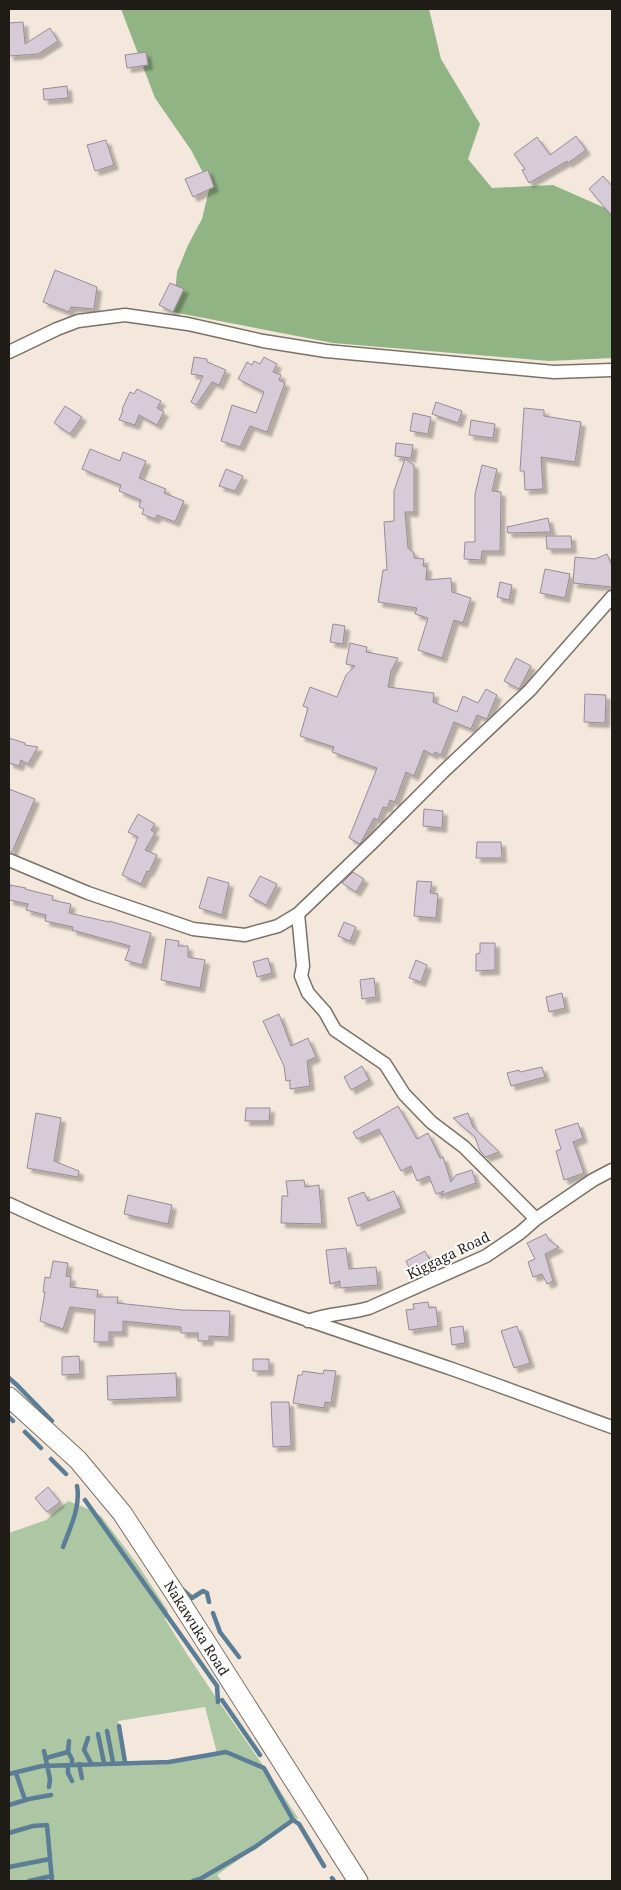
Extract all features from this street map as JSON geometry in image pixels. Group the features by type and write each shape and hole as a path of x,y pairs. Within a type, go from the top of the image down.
{"main road":[{"name":"Nakawuka Road","path":"9,1397 78,1460 122,1513 358,1881"}],"street":[{"path":"9,352 78,321 124,315 188,324 263,341 326,351 554,372 612,370"},
{"path":"9,860 88,893 193,929 245,935 278,926 298,914 530,690 612,597"},
{"path":"298,914 303,966 302,976 308,993 325,1012 335,1030 385,1064 404,1094 431,1122 464,1147 536,1219"},
{"name":"Kiggaga Road","path":"308,1321 322,1315 356,1312 369,1308 478,1260 514,1238 536,1219 593,1180 612,1170"},
{"path":"9,1204 65,1231 308,1321 452,1369 612,1427"}],"green space":[{"path":"121,9 429,9 441,59 480,124 468,159 492,188 553,185 612,211 612,358 549,361 333,343 173,312 177,272 188,245 202,219 210,186 191,150 155,98"},
{"path":"68,1501 101,1516 138,1565 168,1611 165,1619 181,1645 298,1818 217,1875 222,1881 9,1881 9,1533 46,1520","holes":["205,1707 217,1753 169,1762 125,1762 118,1721"]}],"building":[{"path":"23,22 25,44 50,28 58,41 38,54 9,56 9,23"},
{"path":"146,52 148,65 127,68 125,55"},
{"path":"67,86 68,98 44,100 43,89"},
{"path":"576,136 586,150 568,163 567,161 529,183 522,170 525,169 514,154 537,137 550,155"},
{"path":"106,140 114,165 95,171 87,145"},
{"path":"208,170 214,187 193,197 185,179"},
{"path":"603,176 612,186 612,216 589,189"},
{"path":"55,270 97,287 94,309 71,307 69,312 43,302"},
{"path":"170,283 184,289 173,312 159,305"},
{"path":"194,357 207,359 207,362 226,370 219,385 212,382 196,405 191,402 203,376 191,374"},
{"path":"264,357 277,364 273,372 281,375 279,380 285,383 267,432 250,426 240,447 221,441 232,405 256,413 264,392 238,379 247,362 252,365 254,361 260,364"},
{"path":"137,389 161,401 157,408 164,412 157,425 139,415 135,425 119,420 130,392 134,394"},
{"path":"436,402 462,411 458,423 432,414"},
{"path":"65,406 82,417 70,434 54,423"},
{"path":"524,408 544,410 544,416 581,422 575,462 541,457 543,489 525,490 524,471 520,471"},
{"path":"413,413 431,417 428,434 410,431"},
{"path":"471,420 495,424 493,438 469,435"},
{"path":"396,443 413,445 411,458 395,456"},
{"path":"90,449 120,461 123,452 146,461 139,478 166,489 164,493 184,501 175,522 157,515 155,519 142,514 144,509 139,507 141,500 119,491 121,485 82,469"},
{"path":"405,459 414,465 414,512 405,512 408,548 414,553 414,558 424,559 423,566 427,567 426,580 451,578 452,592 471,598 463,623 454,620 442,658 418,650 428,618 415,614 417,608 378,602 383,570 387,570 384,522 394,521 394,491"},
{"path":"482,465 497,469 492,491 501,492 500,551 482,551 481,560 464,559 465,542 475,542 475,494"},
{"path":"226,469 243,476 235,491 219,486"},
{"path":"548,518 551,532 508,533 507,527"},
{"path":"546,536 571,536 572,549 547,549"},
{"path":"607,554 612,566 612,587 573,583 575,557 595,559"},
{"path":"545,569 570,574 565,598 540,593"},
{"path":"500,582 512,585 509,600 497,597"},
{"path":"333,624 345,626 343,644 330,642"},
{"path":"350,643 367,647 366,652 398,658 391,671 388,687 434,693 433,702 457,712 463,696 478,703 486,689 497,695 487,719 477,715 471,729 454,722 441,755 435,752 433,755 424,750 414,776 406,772 395,802 390,800 387,808 383,807 378,820 374,818 360,844 349,838 377,768 332,752 334,747 300,736 308,708 303,706 310,687 337,697 346,675 355,666 346,664"},
{"path":"516,658 531,666 519,689 504,681"},
{"path":"585,694 606,695 605,723 584,722"},
{"path":"9,738 25,743 25,745 38,747 28,764 21,760 19,766 9,763"},
{"path":"9,789 35,799 12,852 9,852"},
{"path":"424,809 443,811 442,828 423,826"},
{"path":"138,814 155,824 151,830 155,833 145,850 157,855 141,884 122,875 138,837 128,832"},
{"path":"477,842 501,842 502,858 476,858"},
{"path":"353,872 364,879 356,892 342,883"},
{"path":"260,876 277,884 266,905 249,896"},
{"path":"208,877 229,883 222,915 199,908"},
{"path":"417,881 432,882 430,893 438,894 436,918 414,916"},
{"path":"10,885 53,896 52,900 71,904 69,913 109,921 151,933 142,965 125,960 130,946 72,930 73,927 45,921 46,915 26,910 28,904 9,900"},
{"path":"344,922 356,927 350,941 338,936"},
{"path":"166,939 179,941 178,946 188,946 188,957 205,960 200,988 161,980"},
{"path":"480,943 495,943 495,970 476,971 476,954 480,953"},
{"path":"268,958 272,973 257,977 253,962"},
{"path":"416,960 427,965 421,982 409,978"},
{"path":"374,978 376,997 362,999 360,980"},
{"path":"562,993 565,1008 549,1012 546,997"},
{"path":"279,1014 291,1046 308,1038 316,1057 307,1061 310,1086 290,1089 290,1080 286,1081 284,1066 263,1021"},
{"path":"362,1066 369,1080 351,1090 344,1077"},
{"path":"542,1067 545,1077 511,1086 507,1073"},
{"path":"398,1106 417,1139 428,1133 440,1158 443,1157 451,1182 456,1175 472,1170 476,1183 441,1195 444,1191 436,1194 429,1176 417,1181 411,1166 401,1171 379,1129 357,1139 353,1132"},
{"path":"246,1108 270,1108 269,1121 245,1121"},
{"path":"36,1113 61,1118 54,1161 79,1171 78,1177 27,1168"},
{"path":"468,1113 473,1127 499,1152 486,1157 480,1151 475,1137 453,1118"},
{"path":"578,1123 583,1138 573,1142 584,1173 564,1180 556,1151 561,1149 555,1130"},
{"path":"304,1180 305,1187 319,1185 322,1224 281,1223 282,1196 288,1196 286,1181"},
{"path":"394,1191 401,1208 357,1226 348,1198 364,1192 368,1201"},
{"path":"128,1195 172,1205 168,1224 124,1214"},
{"path":"546,1234 549,1240 559,1247 545,1254 553,1281 547,1284 542,1274 533,1277 528,1262 535,1259 527,1243"},
{"path":"346,1248 349,1269 376,1267 378,1285 340,1288 340,1281 330,1284 326,1250"},
{"path":"425,1251 432,1264 412,1274 406,1261"},
{"path":"53,1261 68,1263 66,1276 71,1277 70,1287 98,1290 97,1297 118,1297 117,1303 182,1310 230,1311 229,1337 209,1336 209,1341 198,1341 198,1333 181,1333 181,1327 123,1321 123,1332 109,1332 109,1342 94,1342 95,1310 70,1307 63,1329 40,1321 45,1292 43,1292 45,1277 50,1278"},
{"path":"428,1302 429,1308 436,1307 438,1326 409,1330 406,1310 414,1309 413,1304"},
{"path":"463,1326 465,1343 452,1345 450,1328"},
{"path":"517,1326 530,1363 514,1368 501,1331"},
{"path":"79,1356 80,1374 62,1375 62,1357"},
{"path":"253,1359 269,1359 269,1371 253,1371"},
{"path":"324,1370 336,1371 331,1403 325,1402 324,1408 293,1403 298,1375 302,1375 303,1371 323,1374"},
{"path":"176,1373 177,1397 108,1400 107,1376"},
{"path":"271,1402 289,1402 291,1446 273,1447"},
{"path":"48,1487 60,1502 47,1512 35,1498"}],"waterway":[{"path":"9,1378 52,1421"},
{"path":"9,1417 13,1421"},
{"path":"25,1432 41,1448"},
{"path":"51,1459 66,1474"},
{"path":"63,1547 76,1509 77,1486"},
{"path":"85,1500 217,1686 218,1702"},
{"path":"183,1590 192,1598 203,1591 207,1593 209,1602"},
{"path":"213,1613 220,1632 239,1657"},
{"path":"222,1700 260,1755"},
{"path":"119,1726 125,1762"},
{"path":"107,1731 113,1762"},
{"path":"98,1734 104,1763"},
{"path":"88,1738 84,1750 91,1763"},
{"path":"69,1741 68,1752 72,1759 72,1764"},
{"path":"44,1751 50,1779 49,1787"},
{"path":"46,1758 68,1752"},
{"path":"9,1774 42,1766 169,1762 226,1752 264,1768 293,1820"},
{"path":"79,1764 82,1778"},
{"path":"68,1765 68,1773 72,1781"},
{"path":"16,1773 25,1800"},
{"path":"9,1805 51,1795"},
{"path":"193,1881 200,1879 255,1847 293,1820 299,1824 324,1866"},
{"path":"9,1833 33,1826 47,1825 52,1881"},
{"path":"9,1867 50,1859"},
{"path":"29,1881 52,1876"}]}
